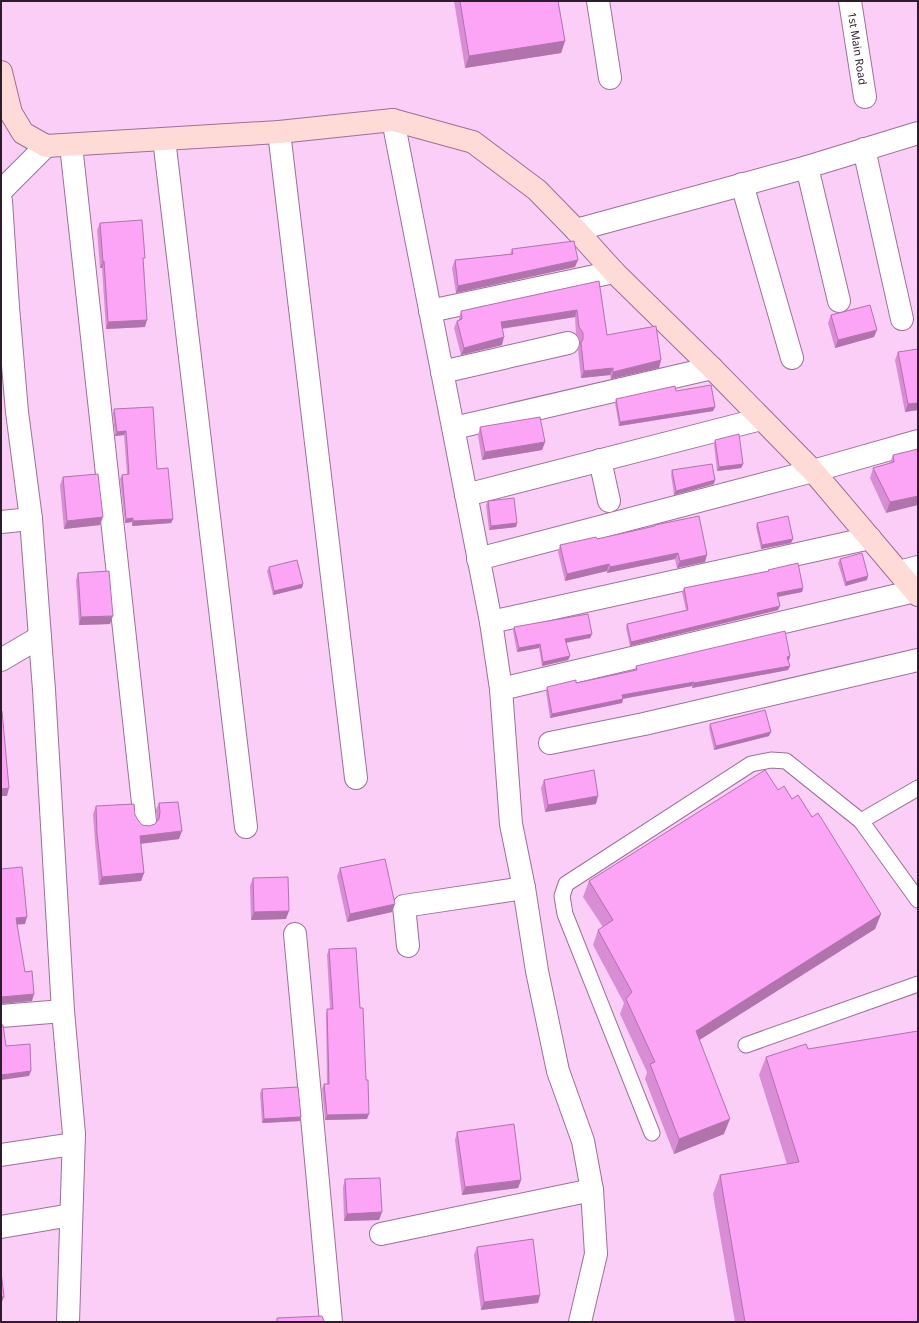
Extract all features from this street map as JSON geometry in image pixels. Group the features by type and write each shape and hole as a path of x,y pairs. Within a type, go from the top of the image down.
{"street":[{"path":"598,1 610,78"},
{"name":"1st Main Road","path":"850,1 865,97"},
{"path":"1,72 11,113 23,133 46,146 279,132 393,120 473,142 537,190 614,272 712,368 813,471 870,538 909,570 916,593 501,689"},
{"path":"393,120 491,622 501,689 511,824 524,888 537,971 558,1071 583,1141 592,1190 596,1254 580,1322"},
{"path":"279,132 356,778"},
{"path":"576,230 807,167 918,133"},
{"path":"164,139 246,827"},
{"path":"71,145 145,821"},
{"path":"1,191 46,146"},
{"path":"864,149 902,319"},
{"path":"807,167 839,301"},
{"path":"742,184 792,358"},
{"path":"1,201 9,412 32,519 64,1011 74,1134 68,1322"},
{"path":"430,311 614,272"},
{"path":"442,372 568,343"},
{"path":"454,428 712,368"},
{"path":"466,495 761,419"},
{"path":"478,559 813,471 918,441"},
{"path":"600,460 609,501"},
{"path":"1,522 32,519"},
{"path":"491,622 870,538"},
{"path":"1,660 40,637"},
{"path":"550,743 652,722 918,660"},
{"path":"408,946 404,906 524,888"},
{"path":"295,934 331,1322"},
{"path":"1,1016 64,1011"},
{"path":"1,1155 73,1144"},
{"path":"381,1234 592,1190"},
{"path":"1,1228 71,1215"}],"lane":[{"path":"652,1133 565,914 562,896 566,884 751,764 771,760 786,761 861,821 918,900"},
{"path":"861,821 918,788"},
{"path":"746,1045 918,984"}],"building":[{"path":"460,1 558,1 565,41 469,56"},
{"path":"142,220 147,320 108,322 100,223"},
{"path":"574,241 578,260 458,286 455,260 513,254 512,249"},
{"path":"599,281 607,335 656,326 661,360 613,372 613,368 584,371 581,343 583,333 579,327 577,310 501,322 504,337 464,348 457,321 462,319 461,311"},
{"path":"870,305 877,330 838,340 831,315"},
{"path":"918,349 918,403 908,404 898,352"},
{"path":"711,385 715,407 620,422 616,399 675,386 676,391"},
{"path":"153,407 157,469 168,468 173,519 133,521 133,518 126,519 122,475 129,474 126,431 117,432 114,409"},
{"path":"540,417 545,442 485,452 480,427"},
{"path":"739,434 743,464 719,467 715,440"},
{"path":"918,449 918,496 890,502 873,468 894,462 893,455"},
{"path":"712,464 715,480 676,491 672,470"},
{"path":"98,474 103,517 67,521 63,477"},
{"path":"514,498 517,523 491,526 488,501"},
{"path":"699,516 707,555 680,561 678,553 610,567 609,564 567,574 560,545 596,537 597,539"},
{"path":"788,516 793,539 762,545 757,523"},
{"path":"862,553 868,576 846,582 840,559"},
{"path":"297,560 303,584 274,591 269,567"},
{"path":"798,563 803,588 777,593 780,606 631,642 627,624 688,610 684,588 769,571 768,570"},
{"path":"109,571 113,616 81,617 78,573"},
{"path":"588,614 592,634 565,639 570,656 543,662 540,644 519,648 514,627"},
{"path":"785,631 790,656 787,657 790,666 622,695 623,699 552,714 547,687 576,680 576,683 637,670 636,666"},
{"path":"765,710 771,732 716,746 710,724"},
{"path":"1,711 9,788 1,789"},
{"path":"594,770 598,796 548,805 544,780"},
{"path":"765,770 778,790 784,786 792,799 798,795 812,817 818,813 881,914 696,1031 730,1119 679,1139 650,1064 655,1062 626,999 632,992 598,930 613,920 589,881"},
{"path":"178,802 182,831 140,836 144,873 102,877 97,834 96,806 134,804 135,815 138,820 142,825 149,826 155,824 159,819 159,803"},
{"path":"385,859 395,904 350,914 340,868"},
{"path":"22,867 27,917 16,918 25,972 32,971 34,994 1,997 1,869"},
{"path":"288,877 289,911 254,912 253,878"},
{"path":"356,948 360,1008 363,1008 369,1114 327,1115 324,1084 329,1084 327,1009 333,1009 329,949"},
{"path":"1,1025 3,1025 6,1046 30,1044 31,1071 1,1075"},
{"path":"918,1031 918,1322 745,1322 720,1175 799,1162 766,1057 806,1044 808,1049"},
{"path":"298,1087 301,1117 264,1119 262,1089"},
{"path":"514,1124 521,1180 465,1187 457,1132"},
{"path":"380,1178 382,1212 347,1214 345,1179"},
{"path":"533,1239 540,1295 484,1302 477,1247"},
{"path":"1,1271 4,1297 1,1297"},
{"path":"322,1316 325,1322 277,1322 277,1318"}]}
